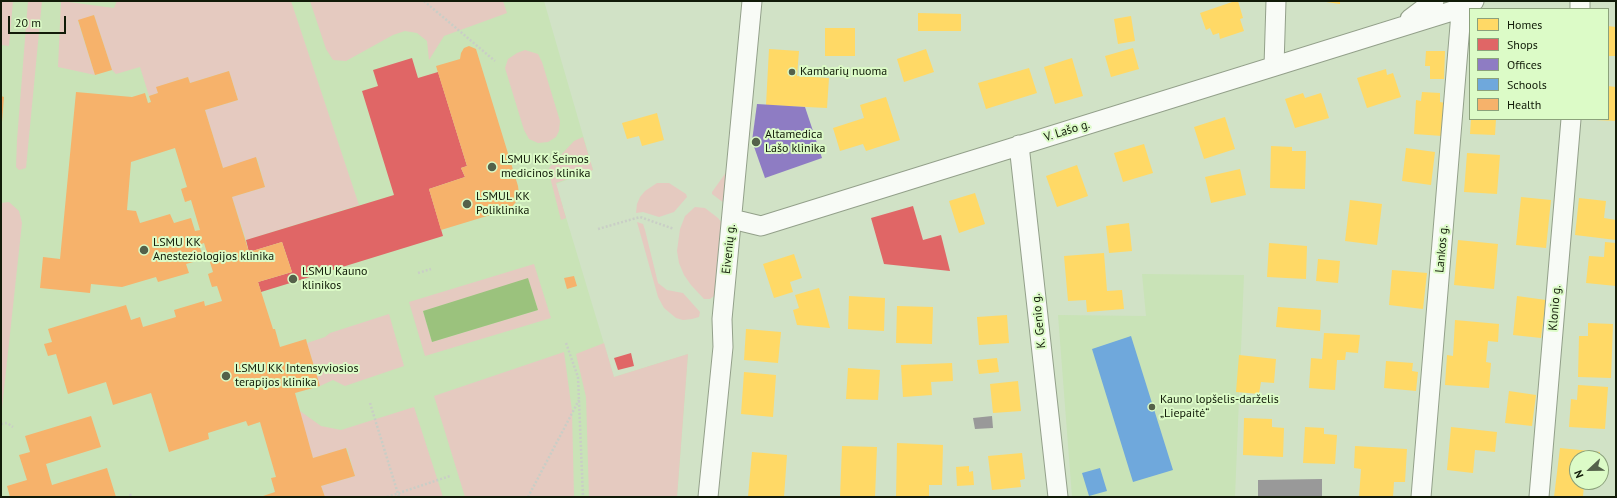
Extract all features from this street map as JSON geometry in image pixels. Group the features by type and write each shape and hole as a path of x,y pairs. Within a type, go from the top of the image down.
{"street":[{"name":"Eivenių g.","path":"708,497 723,348 722,319 752,1"},
{"path":"1274,66 1276,1"},
{"name":"V. Lašo g.","path":"1401,26 1434,1"},
{"name":"V. Lašo g.","path":"732,219 761,226 1401,26 1466,3"},
{"name":"Lankos g.","path":"1421,497 1466,3"},
{"name":"Klonio g.","path":"1539,497 1571,120"},
{"name":"K. Genio g.","path":"1019,145 1058,497"}],"path":[{"path":"424,1 495,61"},
{"path":"598,229 640,217 674,229"},
{"path":"418,273 431,269"},
{"path":"566,343 578,377 582,497"},
{"path":"528,497 579,400"},
{"path":"370,403 398,495"},
{"path":"1,424 8,423 13,427"},
{"path":"387,497 398,495 450,476"}],"shaded area":[{"name":"LSMU Kauno klinikos","path":"1,1 544,1 593,170 556,184 614,377 688,354 677,497 1,497"},
{"path":"1,1 13,1 9,46 1,45"},
{"path":"28,1 42,1 26,168 19,170 16,167 17,140"},
{"path":"61,1 114,8 117,1 291,1 359,205 246,240 232,197 265,187 257,158 223,168 205,110 238,100 229,71 190,83 188,77 157,87 158,93 149,96 140,67 116,74 112,70 94,15 78,21 95,75 58,67"},
{"path":"310,1 503,1 507,13 444,36 429,60 427,41 417,33 405,31 393,35 346,61 333,60 326,49"},
{"path":"525,50 538,54 542,62 560,121 559,131 556,137 548,142 538,143 529,139 524,130 505,68 508,59"},
{"path":"583,137 593,170 556,183 566,218 561,220 549,168 574,141"},
{"path":"727,171 724,203 712,194 712,192"},
{"path":"657,183 669,183 686,194 687,197 674,212 659,217 643,212 636,213 637,204 640,197 645,191"},
{"path":"9,202 19,211 22,223 1,417 1,203"},
{"path":"695,207 705,208 722,223 716,292 710,299 704,299 684,275 679,263 677,251 680,229 685,216"},
{"path":"637,222 643,224 658,283 667,290 683,293 700,312 699,317 683,320 676,318 664,308 658,297"},
{"path":"534,264 551,318 425,356 409,302","holes":["528,279 538,310 432,342 423,311"]},
{"name":"Kauno lopšelis-darželis „Liepaitė“","path":"1142,274 1244,275 1235,497 1072,497 1058,315 1146,316"},
{"path":"528,278 538,310 432,342 423,311"},
{"path":"389,314 404,366 345,386 333,380 320,386 307,343 325,337 330,333"},
{"path":"604,343 614,377 688,354 677,497 589,497 586,397 576,354"},
{"path":"564,352 572,411 574,497 465,497 434,396"},
{"path":"414,407 443,497 325,497 321,486 355,476 347,448 313,458 299,412 300,411 321,426 341,430"}],"building: Homes":[{"path":"1238,1 1243,18 1240,19 1244,31 1220,39 1219,33 1213,35 1210,28 1206,30 1200,13"},
{"path":"1319,1 1340,1 1340,4"},
{"path":"918,13 961,14 961,31 918,31"},
{"path":"1131,16 1135,41 1118,44 1114,19"},
{"path":"1609,26 1616,27 1616,56 1609,56"},
{"path":"825,28 855,28 855,56 825,56"},
{"path":"1133,48 1139,69 1111,77 1105,56"},
{"path":"769,49 799,51 797,76 829,78 827,108 766,105"},
{"path":"926,49 934,72 904,82 897,59"},
{"path":"1426,51 1445,51 1444,79 1430,79 1430,66 1425,66"},
{"path":"1072,58 1083,96 1055,104 1044,67"},
{"path":"1029,68 1037,93 986,109 978,83"},
{"path":"1386,69 1387,75 1393,73 1401,97 1367,108 1357,78"},
{"path":"1609,86 1616,87 1616,121 1596,120 1609,120"},
{"path":"1422,92 1440,93 1440,102 1445,103 1442,136 1414,134 1416,100 1421,101"},
{"path":"1303,93 1305,98 1321,93 1329,118 1295,128 1285,99"},
{"path":"886,97 900,140 866,151 863,144 840,151 833,128 864,118 860,105"},
{"path":"657,113 664,140 642,146 639,136 627,139 622,123"},
{"path":"1225,117 1235,149 1204,159 1194,127"},
{"path":"1471,120 1496,120 1495,135 1470,134"},
{"path":"1144,144 1153,173 1123,182 1114,153"},
{"path":"1271,146 1292,147 1292,151 1306,151 1305,189 1270,188"},
{"path":"1406,148 1435,152 1431,185 1402,181"},
{"path":"1467,153 1500,155 1497,194 1464,192"},
{"path":"1077,165 1088,196 1057,207 1046,176"},
{"path":"1240,169 1246,195 1211,203 1205,177"},
{"path":"975,193 985,224 959,233 949,201"},
{"path":"1521,197 1551,200 1546,248 1516,245"},
{"path":"1579,198 1606,201 1604,218 1616,220 1616,240 1575,235"},
{"path":"1350,200 1382,204 1377,245 1345,241"},
{"path":"1129,223 1132,251 1109,253 1106,226"},
{"path":"1458,240 1498,244 1494,289 1454,285"},
{"path":"1605,242 1616,243 1616,286 1586,283 1589,256 1604,257"},
{"path":"1269,243 1307,246 1306,279 1267,277"},
{"path":"1104,253 1107,291 1122,290 1124,309 1087,312 1086,300 1068,301 1064,256"},
{"path":"794,254 802,278 790,282 793,292 774,298 763,264"},
{"path":"1318,259 1340,261 1338,283 1316,281"},
{"path":"1392,270 1427,273 1423,309 1389,305"},
{"path":"819,288 830,328 797,325 793,310 799,308 795,295"},
{"path":"849,296 885,298 884,331 848,329"},
{"path":"1517,296 1546,300 1541,338 1513,335"},
{"path":"897,306 933,307 932,344 896,343"},
{"path":"1278,307 1321,310 1320,331 1276,327"},
{"path":"1007,315 1009,343 979,345 977,317"},
{"path":"1455,320 1499,324 1498,342 1488,341 1486,362 1491,363 1489,388 1445,385 1447,355 1453,356"},
{"path":"1588,323 1613,324 1611,378 1578,377 1579,336 1588,336"},
{"path":"746,329 781,332 778,363 744,360"},
{"path":"1324,333 1360,335 1358,353 1346,352 1345,360 1337,360 1335,390 1309,388 1311,358 1322,359"},
{"path":"1239,355 1276,359 1274,383 1261,382 1259,394 1236,392"},
{"path":"997,358 999,372 979,374 977,360"},
{"path":"1386,361 1413,363 1412,371 1418,372 1416,391 1384,388"},
{"path":"952,363 953,381 931,382 932,395 903,397 901,365"},
{"path":"848,368 880,370 878,400 846,399"},
{"path":"744,372 776,375 773,417 741,414"},
{"path":"1018,381 1021,411 993,413 990,384"},
{"path":"1578,385 1608,387 1605,429 1569,427 1571,399 1577,400"},
{"path":"1509,391 1536,395 1532,426 1505,423"},
{"path":"1244,418 1272,419 1272,427 1284,428 1283,457 1243,455"},
{"path":"1305,427 1324,428 1324,434 1337,435 1335,464 1303,463"},
{"path":"1451,427 1497,432 1495,452 1475,450 1473,473 1447,470"},
{"path":"897,443 943,445 942,485 929,485 929,497 896,497"},
{"path":"842,446 877,447 875,497 840,497"},
{"path":"1355,446 1407,449 1405,482 1394,482 1393,497 1359,497 1361,469 1354,468"},
{"path":"1560,448 1580,450 1569,450 1569,490 1584,490 1583,497 1554,497"},
{"path":"752,452 787,455 784,497 748,497"},
{"path":"1022,453 1025,479 1020,480 1021,487 992,490 988,456"},
{"path":"969,466 969,472 973,471 974,485 957,486 956,467"}],"building: Shops":[{"path":"412,58 418,78 438,72 467,166 461,168 465,177 429,189 443,236 261,292 258,282 292,272 282,242 249,252 246,240 394,195 362,91 378,86 373,70"},
{"path":"913,206 923,240 941,235 950,271 884,264 871,218"},
{"path":"631,353 634,366 618,370 614,358"}],"building: Offices":[{"path":"757,104 805,107 822,158 765,178 752,141"}],"building: Schools":[{"path":"1131,336 1173,470 1133,482 1092,349"},
{"path":"1100,468 1107,491 1089,496 1082,473"}],"building: Health":[{"path":"94,15 112,70 95,75 78,20"},
{"path":"469,46 476,49 518,186 519,194 516,202 510,209 441,230 429,189 465,177 461,168 467,166 436,66 460,59 464,48"},
{"path":"229,71 238,100 205,110 223,168 256,157 265,187 232,197 249,252 282,242 292,272 258,282 280,347 306,339 320,386 295,393 313,458 346,448 355,476 321,486 325,497 260,497 275,492 271,478 276,477 260,422 248,426 246,421 208,433 209,439 169,452 151,393 113,405 106,382 68,394 56,354 48,356 44,344 52,342 48,329 126,305 131,320 140,317 143,327 176,317 174,310 204,301 205,306 222,301 217,286 212,287 210,281 208,274 213,272 204,243 199,245 204,259 186,264 189,273 158,282 156,277 122,287 91,284 90,293 40,288 43,257 60,259 76,92 132,97 145,93 148,103 151,102 149,96 158,93 156,87 188,77 190,83","holes":["175,148 187,187 181,189 185,202 191,200 200,230 195,231 191,218 174,223 170,214 140,223 136,211 127,210 131,162"]},
{"path":"1,96 4,97 2,122 1,122"},
{"path":"574,276 577,286 567,289 564,278"},
{"path":"91,416 101,447 46,464 52,485 107,468 116,497 10,497 7,486 27,480 19,455 30,452 25,436"}],"building: Industry":[{"path":"992,416 993,428 975,429 973,418"},
{"path":"1322,479 1322,497 1258,497 1258,480"}],"place":[{"name":"Kambarių nuoma","path":"792,72"},
{"name":"Altamedica Lašo klinika","path":"756,142"},
{"name":"LSMU KK Šeimos medicinos klinika","path":"492,167"},
{"name":"LSMUL KK Poliklinika","path":"467,204"},
{"name":"LSMU KK Anesteziologijos klinika","path":"144,250"},
{"name":"LSMU Kauno klinikos","path":"293,279"},
{"name":"LSMU KK Intensyviosios terapijos klinika","path":"226,376"},
{"name":"Kauno lopšelis-darželis „Liepaitė“","path":"1152,407"}]}
